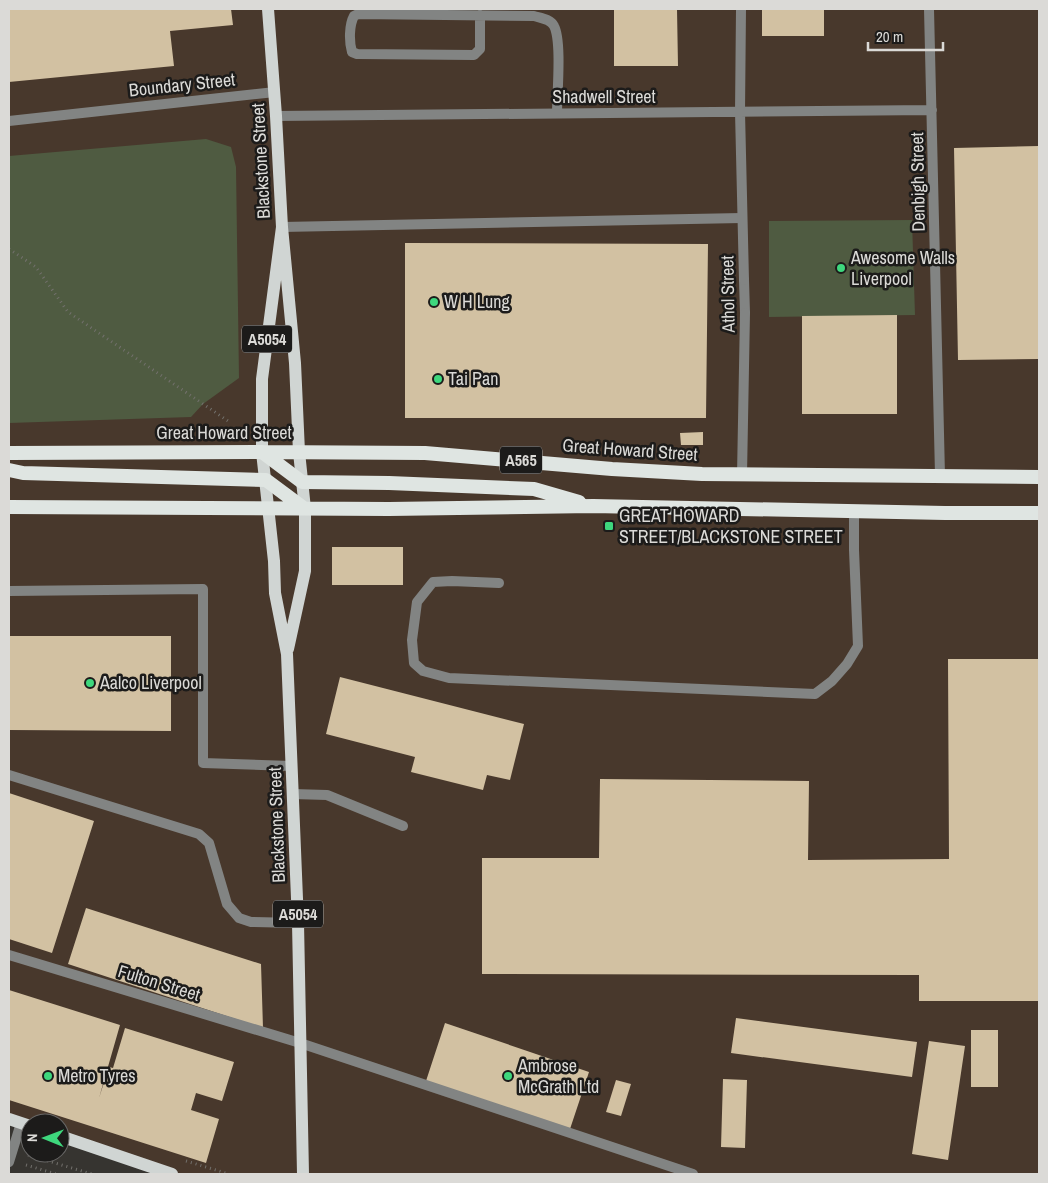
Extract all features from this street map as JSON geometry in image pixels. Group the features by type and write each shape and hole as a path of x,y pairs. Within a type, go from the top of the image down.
{"highway":[{"name":"Great Howard Street","path":"9,452 424,453 650,472 742,475 1039,477"},
{"path":"262,452 302,482 389,482 534,489 593,506"},
{"path":"9,470 23,473 266,480 305,509"},
{"path":"9,507 305,509 593,506 1039,512"}],"main road":[{"name":"A5054","path":"268,9 275,92"},
{"name":"Blackstone Street","path":"275,92 282,227 294,354 305,509 304,570 287,654"},
{"name":"Blackstone Street","path":"282,227 262,379 262,452 274,561 275,593 287,654 298,923 303,1174"},
{"path":"70,1139 172,1174"}],"street":[{"name":"Athol Street","path":"741,9 740,112 745,313 742,475"},
{"name":"Denbigh Street","path":"929,9 940,475"},
{"path":"480,15 480,49 474,55 357,54 352,52 350,47 351,21 358,14 480,15 534,16 546,18 554,25 558,41 557,113"},
{"name":"Boundary Street","path":"9,121 275,92"},
{"name":"Shadwell Street","path":"276,116 932,110"},
{"path":"282,227 742,218"},
{"path":"499,583 433,582 417,602 412,640 414,663 423,671 449,678 815,694 832,681 847,664 858,646 854,511"},
{"path":"9,590 203,590 203,763 292,766"},
{"path":"9,775 199,834 209,843 227,904 240,918 251,922 298,923"},
{"path":"293,794 327,794 403,826"},
{"name":"Fulton Street","path":"9,955 300,1043 693,1174"},
{"path":"10,1157 20,1123"}],"path":[{"path":"9,250 36,267 68,312 230,423"},
{"path":"10,1157 56,1174"},
{"path":"10,1157 92,1174"}],"shaded area":[{"path":"9,9 1039,9 1039,1174 172,1174 70,1139 70,1113 20,1113 20,1121 9,1119"}],"green space":[{"path":"206,139 231,147 236,167 239,378 203,404 191,417 9,423 9,156"},
{"name":"Awesome Walls Liverpool","path":"912,220 915,315 769,317 769,221"}],"building":[{"path":"9,9 231,9 233,25 170,31 174,66 9,82"},
{"path":"614,9 677,9 678,66 614,66"},
{"path":"762,9 824,9 824,36 762,36"},
{"path":"1039,146 1039,359 958,360 954,148"},
{"path":"405,243 708,244 706,418 405,418"},
{"path":"897,315 897,414 802,414 802,316"},
{"path":"703,432 703,445 681,445 680,433"},
{"path":"332,547 403,547 403,585 332,585"},
{"name":"Aalco Liverpool","path":"9,636 171,636 171,731 9,730"},
{"path":"948,659 1039,659 1039,1001 919,1001 919,975 482,974 482,858 599,858 600,779 809,781 808,860 949,859"},
{"path":"340,677 524,724 510,780 487,775 483,790 411,772 415,757 326,734"},
{"path":"9,793 94,821 52,953 9,939"},
{"path":"86,908 261,964 263,1028 68,964"},
{"path":"9,990 120,1025 99,1098 109,1067 113,1068 125,1028 234,1062 222,1101 196,1093 191,1110 219,1119 206,1163 70,1120 70,1113 50,1113 9,1100"},
{"path":"736,1018 917,1042 912,1077 731,1053"},
{"name":"Ambrose McGrath Ltd","path":"445,1023 589,1072 570,1129 426,1081"},
{"path":"971,1030 998,1030 998,1087 971,1087"},
{"path":"929,1041 965,1046 948,1160 912,1154"},
{"path":"723,1079 747,1080 745,1148 721,1147"},
{"path":"616,1080 631,1084 621,1116 606,1112"}],"place":[{"name":"Awesome Walls Liverpool","path":"841,268"},
{"name":"W H Lung","path":"434,302"},
{"name":"Tai Pan","path":"438,379"},
{"name":"GREAT HOWARD STREET/BLACKSTONE STREET","path":"609,526"},
{"name":"Aalco Liverpool","path":"90,683"},
{"name":"Metro Tyres","path":"48,1076"},
{"name":"Ambrose McGrath Ltd","path":"508,1076"}]}
